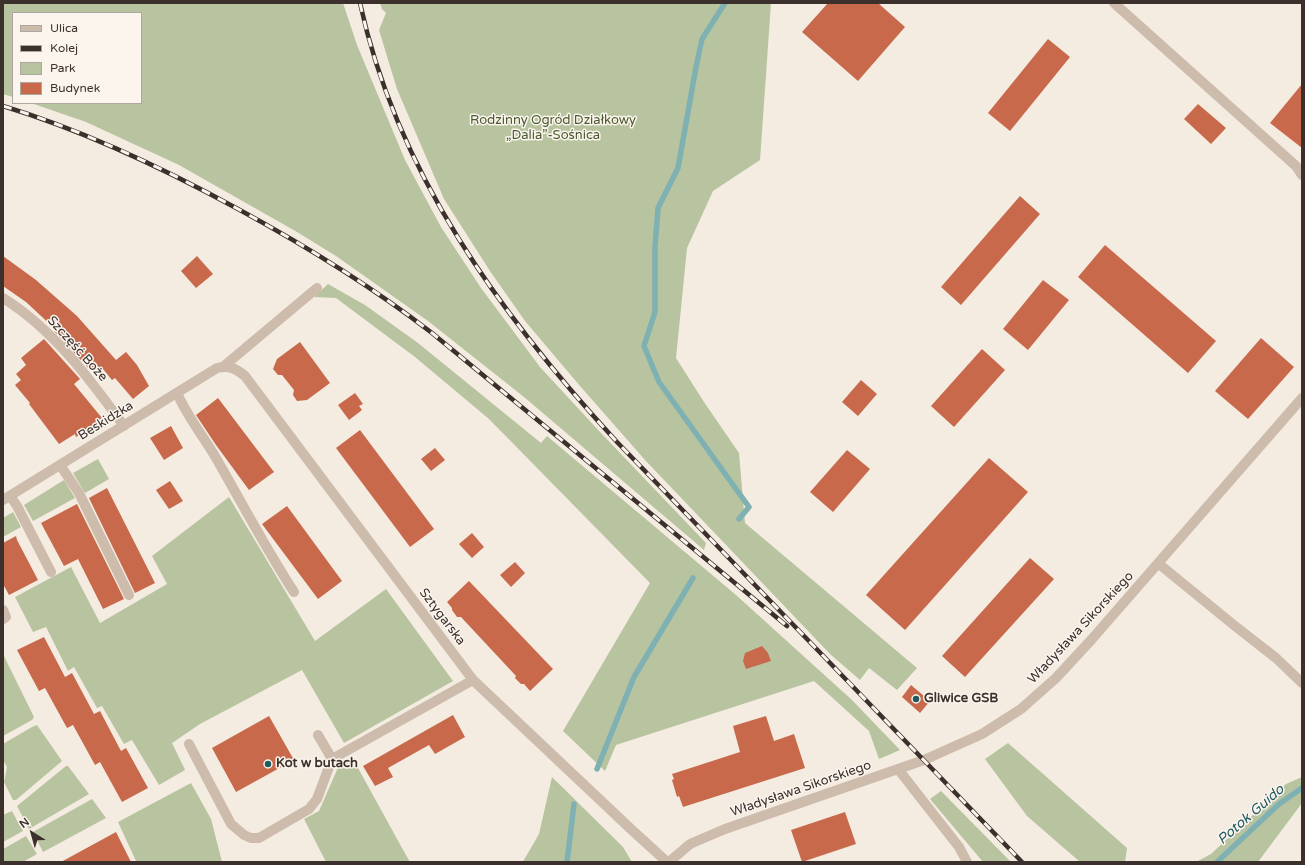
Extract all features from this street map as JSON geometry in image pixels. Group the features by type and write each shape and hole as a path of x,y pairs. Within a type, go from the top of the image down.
{"street":[{"path":"1114,3 1296,166 1302,175"},
{"name":"Beskidzka","path":"6,498 217,368 224,366 318,288"},
{"name":"Szczęść Boże","path":"3,298 35,321 59,344 82,369 124,426"},
{"name":"Sztygarska","path":"224,366 236,369 245,376 473,680 668,862"},
{"path":"177,393 181,403 213,453 276,564 294,592"},
{"name":"Władysława Sikorskiego","path":"668,862 690,844 725,829 924,760 982,734 1021,709 1056,678 1071,662 1302,398"},
{"path":"60,465 79,493 129,595"},
{"path":"6,498 17,506 51,572"},
{"path":"1158,564 1276,658 1302,683"},
{"path":"3,610 6,617 3,619"},
{"path":"189,744 231,824 250,838 259,838 308,809 317,799 332,759 473,680"},
{"path":"318,735 332,759"},
{"path":"898,769 959,847 967,862"}],"green space":[{"path":"3,3 343,3 357,45 405,160 441,227 481,288 540,367 706,543 704,550 524,397 428,321 336,256 297,232 179,165 86,122 34,104 142,104 142,12 12,12 12,97 3,94"},
{"name":"Rodzinny Ogród Działkowy „Dalia”-Sośnica","path":"380,3 771,3 760,160 713,191 687,248 676,358 739,453 745,523 917,668 897,690 869,668 860,680 830,654 645,460 525,321 490,271 444,199 397,89 379,30 386,13 382,9"},
{"path":"328,284 365,305 418,343 541,443 547,436 736,595 852,700 900,750 879,759 869,731 814,681 616,745 605,771 563,731 650,583 489,419 415,357 336,298 314,297"},
{"path":"98,459 109,479 85,493 73,473"},
{"path":"64,480 75,498 33,521 24,505"},
{"path":"229,497 315,641 386,589 453,681 344,743 302,670 200,724 172,743 185,770 159,785 132,740 124,744 102,706 97,708 74,667 68,671 46,627 33,632 15,597 71,567 100,623 167,584 152,556"},
{"path":"13,512 21,527 3,537 3,518"},
{"path":"3,654 34,717 32,720 3,736"},
{"path":"37,725 62,761 16,800 13,800 4,782 7,767 3,760 3,744"},
{"path":"1008,743 1127,848 1125,862 1080,862 1027,816 985,759"},
{"path":"352,757 410,862 326,862 304,819 319,811 340,763"},
{"path":"66,766 68,766 89,794 29,829 17,806"},
{"path":"552,777 623,847 632,862 521,862 524,860 539,834"},
{"path":"1302,777 1302,803 1258,862 1196,862 1211,854 1286,784"},
{"path":"191,783 211,819 222,862 134,862 136,861 118,822"},
{"path":"941,791 1011,862 983,862 930,799"},
{"path":"92,799 106,818 43,852 33,832"},
{"path":"12,811 23,831 3,842 3,815"},
{"path":"26,836 37,854 23,862 3,862 3,849"}],"building":[{"path":"828,3 878,3 905,27 858,81 802,32"},
{"path":"1048,39 1070,57 1010,131 988,113"},
{"path":"1302,84 1302,148 1270,123"},
{"path":"1198,104 1226,128 1211,144 1184,119"},
{"path":"1020,196 1040,214 961,305 941,287"},
{"path":"1105,245 1216,341 1188,373 1078,277"},
{"path":"3,256 36,280 77,316 116,360 126,352 137,365 149,386 133,399 115,378 112,380 103,369 101,371 96,365 90,370 54,331 55,329 26,302 3,286"},
{"path":"197,256 213,274 196,288 181,271"},
{"path":"1043,280 1069,300 1028,350 1003,329"},
{"path":"1261,338 1294,367 1248,419 1215,391"},
{"path":"44,339 80,379 74,384 102,418 76,437 75,434 59,444 29,404 30,403 15,385 21,380 16,374 26,365 21,358"},
{"path":"300,342 330,383 307,400 297,401 293,395 294,390 282,375 278,375 273,369 277,359"},
{"path":"982,349 1005,370 954,427 931,406"},
{"path":"861,380 877,394 858,416 842,402"},
{"path":"355,393 363,404 359,406 362,410 349,420 338,405"},
{"path":"218,398 274,472 249,490 196,415"},
{"path":"171,426 183,448 164,460 150,438"},
{"path":"360,430 434,529 410,547 336,448"},
{"path":"435,448 445,460 431,471 421,459"},
{"path":"847,450 870,469 833,512 810,492"},
{"path":"989,458 1028,492 905,630 866,595"},
{"path":"170,481 183,501 169,509 156,490"},
{"path":"107,488 155,583 135,593 89,498"},
{"path":"77,504 124,599 103,609 78,559 64,566 41,523"},
{"path":"287,506 342,581 318,599 262,524"},
{"path":"472,533 484,547 472,558 459,544"},
{"path":"16,536 38,580 9,595 3,584 3,543"},
{"path":"1030,558 1054,579 965,677 942,656"},
{"path":"515,562 525,573 511,587 500,575"},
{"path":"469,581 553,669 530,691 524,684 521,684 515,678 516,676 461,617 457,617 447,602"},
{"path":"44,637 65,677 72,673 94,714 100,711 121,751 126,748 148,788 122,802 100,762 95,765 73,725 67,728 45,688 39,691 17,650"},
{"path":"762,646 768,653 771,661 746,669 743,661 745,653"},
{"name":"Gliwice GSB","path":"911,685 930,701 920,713 902,697"},
{"path":"453,715 465,737 435,754 429,745 388,768 393,777 375,786 363,766"},
{"path":"269,716 294,760 236,792 212,748"},
{"path":"766,716 774,741 794,734 805,768 683,807 679,796 677,797 672,780 674,779 672,774 740,752 733,726"},
{"path":"845,812 856,844 802,862 791,830"},
{"path":"116,832 131,862 61,862"}],"waterway":[{"path":"725,3 702,39 678,168 658,208 655,247 655,312 644,346 659,382 749,507 739,519"},
{"path":"597,769 634,677 693,578"},
{"name":"Potok Guido","path":"1217,862 1279,804 1302,788"},
{"path":"567,862 574,804"}],"railway":[{"path":"360,3 377,66 399,126 427,183 459,239 494,293 533,344 574,394 617,442 1022,862"},
{"path":"3,106 64,127 152,165 238,209 338,267 386,299 432,333 787,626"}],"place":[{"name":"Gliwice GSB","path":"916,699"},
{"name":"Kot w butach","path":"268,764"}]}
